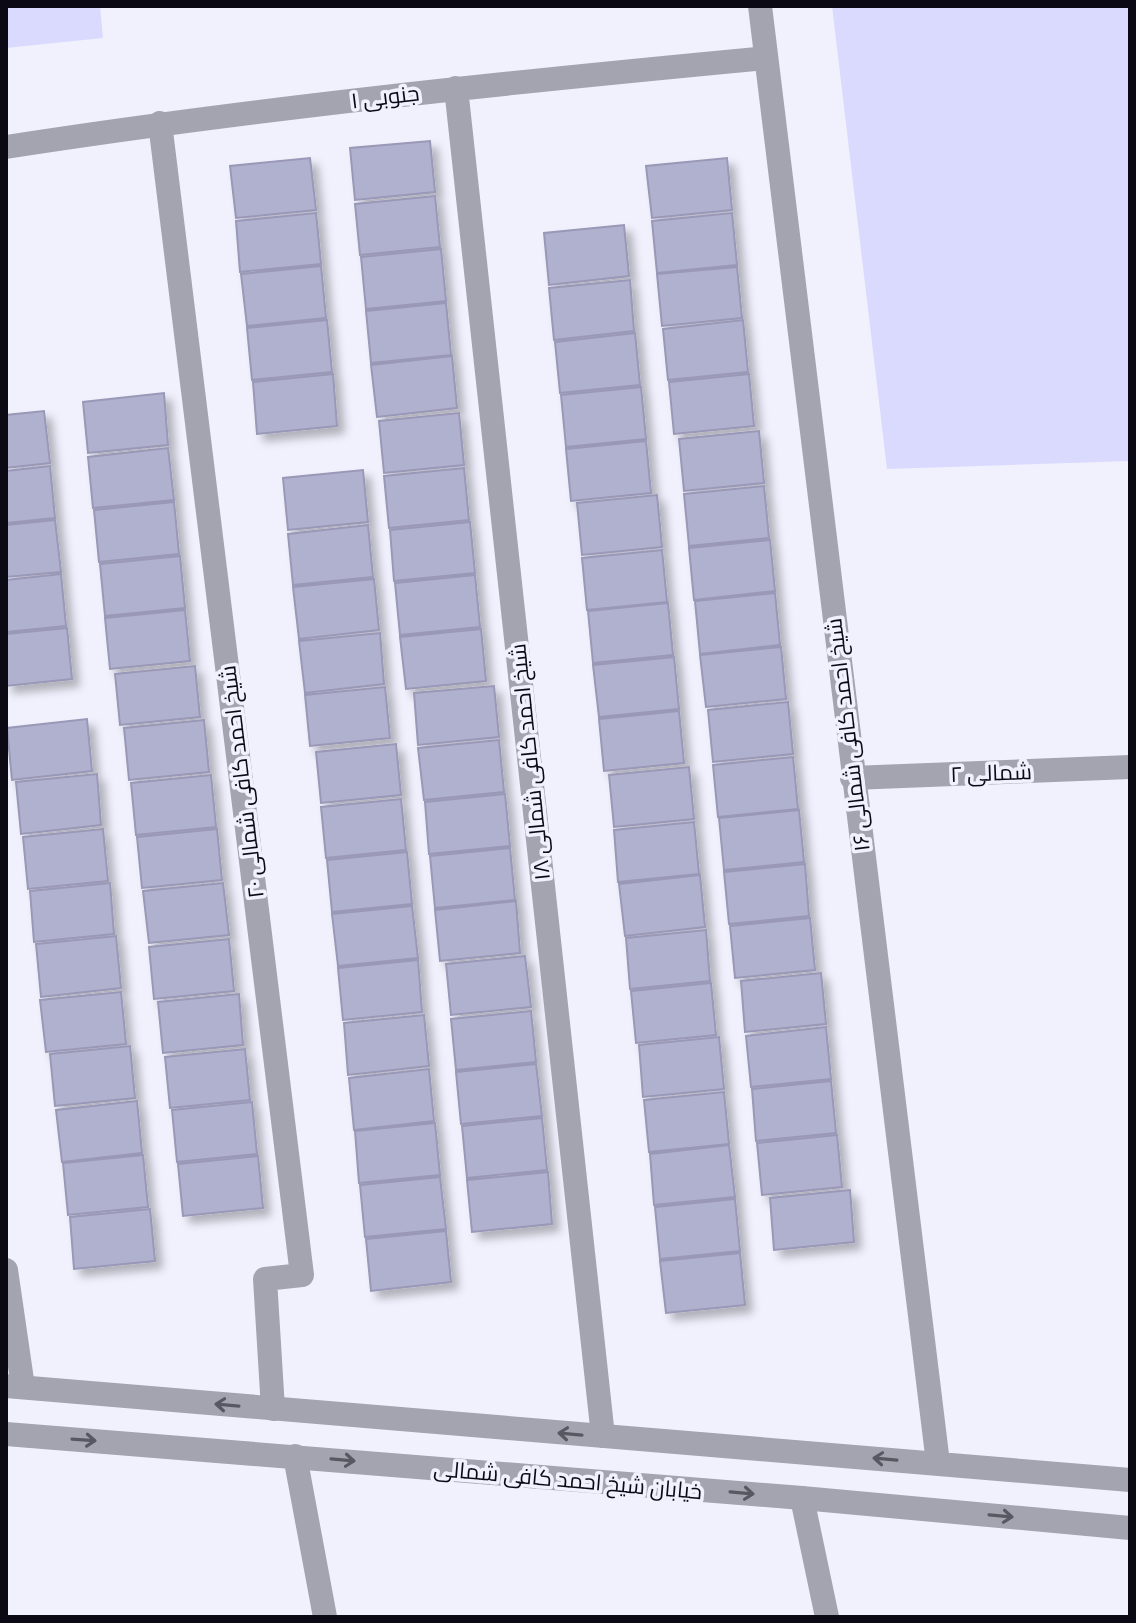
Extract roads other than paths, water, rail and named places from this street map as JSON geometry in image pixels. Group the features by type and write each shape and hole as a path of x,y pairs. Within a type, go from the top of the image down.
{"street":[{"name":"شیخ احمد کافی شمالی ۱۶","path":"760,6 938,1463"},
{"name":"جنوبی ۱","path":"6,147 160,123 456,88 766,58"},
{"name":"شیخ احمد کافی شمالی ۱۸","path":"456,88 603,1436"},
{"name":"شیخ احمد کافی شمالی ۲۰","path":"160,123 302,1275 265,1279 273,1409"},
{"name":"۲ شمالی","path":"852,778 1130,767"},
{"path":"6,1270 14,1387"},
{"name":"خیابان شیخ احمد کافی شمالی","path":"14,1387 1130,1480"},
{"name":"خیابان شیخ احمد کافی شمالی","path":"6,1434 802,1498 1130,1528"},
{"path":"295,1456 325,1617"},
{"path":"802,1498 827,1617"}]}
